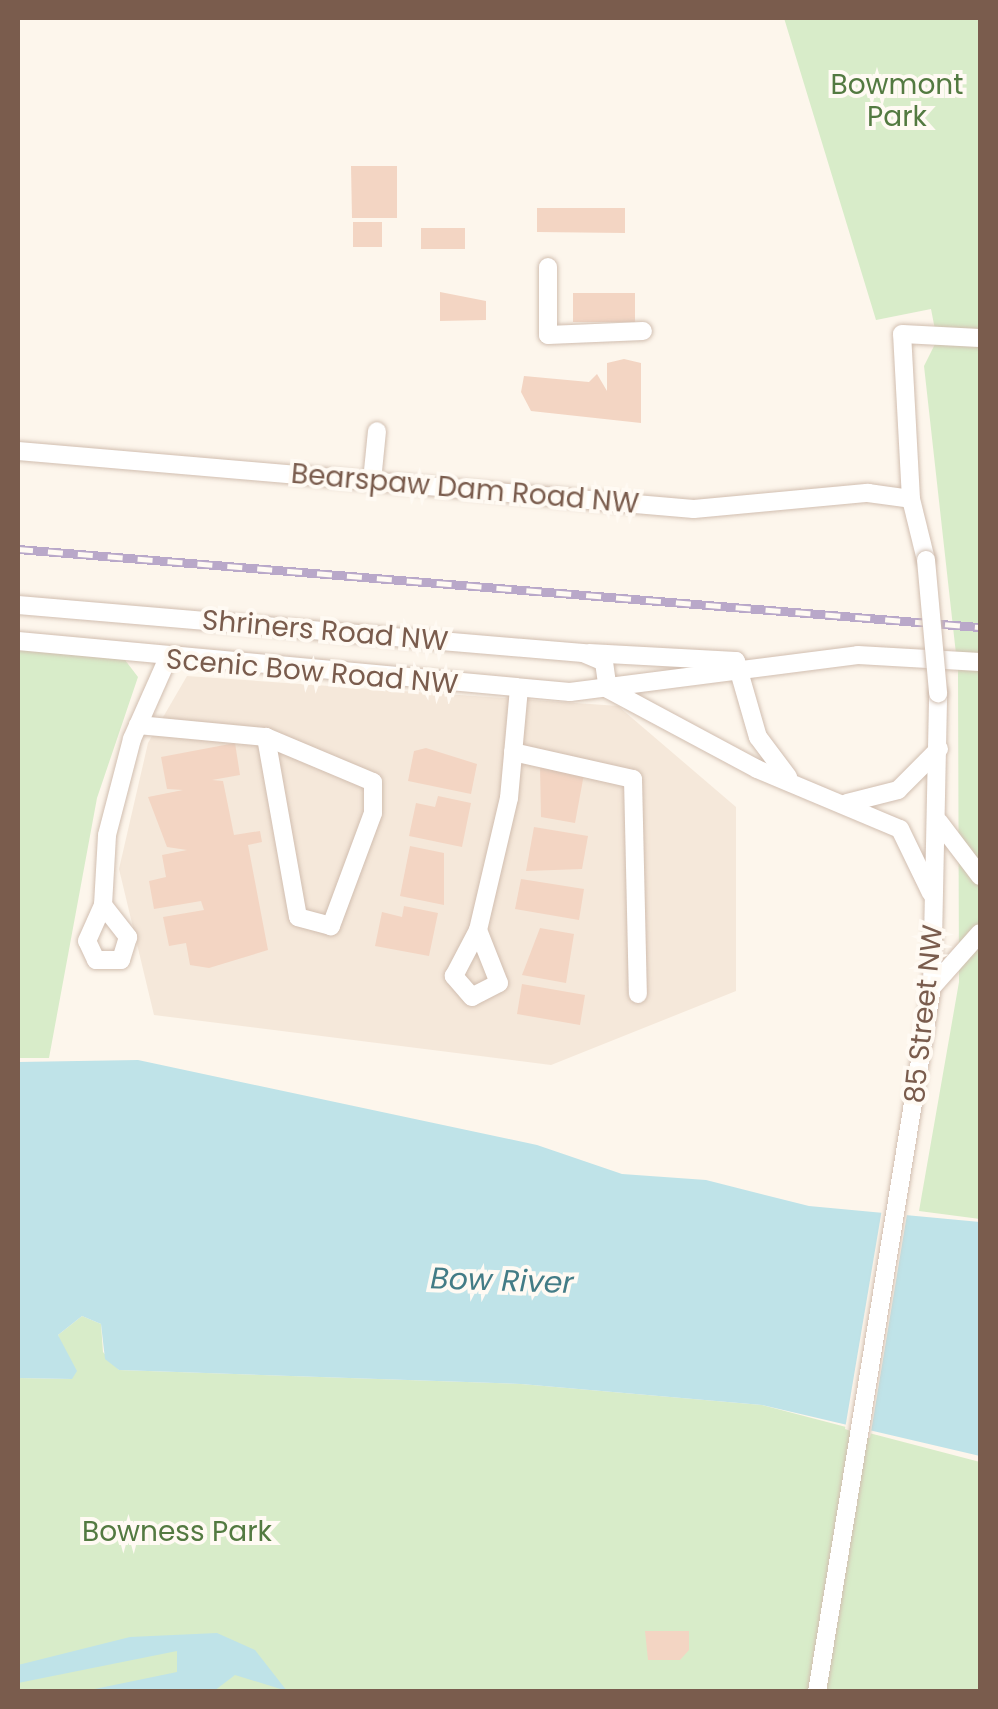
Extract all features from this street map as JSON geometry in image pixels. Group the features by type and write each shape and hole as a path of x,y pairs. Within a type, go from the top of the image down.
{"street":[{"path":"548,267 548,335 643,331"},
{"name":"85 Street NW","path":"817,1692 932,987 939,822 938,692 926,560 911,499 902,334 980,338"},
{"path":"372,481 377,431"},
{"name":"Bearspaw Dam Road NW","path":"18,451 694,509 868,493 911,499"},
{"name":"Shriners Road NW","path":"18,605 583,653 724,656 741,667"},
{"name":"Scenic Bow Road NW","path":"18,641 167,660 519,688 608,689 741,667 858,655 980,662"},
{"path":"583,653 604,662 608,689 796,784 846,803 910,838 936,907"},
{"path":"103,905 107,835 138,725 167,660"},
{"path":"741,667 758,737 796,784"},
{"path":"478,930 514,752 519,688"},
{"path":"138,725 266,737 374,782 374,813 331,926 298,916 266,737"},
{"path":"846,803 898,790 939,749"},
{"path":"514,752 633,779 638,994"},
{"path":"939,822 980,876"},
{"path":"932,987 980,933"}],"shaded area":[{"path":"187,676 618,706 736,807 736,991 551,1065 154,1015 119,869 148,743"}],"green space":[{"name":"Bowmont Park","path":"784,18 980,18 980,1219 919,1211 959,982 958,672 924,366 937,340 931,309 876,320"},
{"path":"18,647 125,660 138,677 97,798 49,1058 18,1058"},
{"name":"Bowness Park","path":"82,1316 101,1324 103,1352 119,1370 521,1384 762,1405 980,1462 980,1691 18,1691 18,1378 72,1379 58,1335"}],"water":[{"name":"Bow River","path":"138,1060 537,1145 622,1174 706,1180 809,1206 980,1222 980,1456 762,1405 521,1384 119,1370 105,1359 101,1324 82,1316 58,1335 77,1371 72,1379 18,1378 18,1062"},
{"path":"217,1633 255,1650 287,1691 235,1675 214,1691 85,1691 177,1672 177,1651 18,1683 18,1665 130,1637"}],"pier":[{"path":"883,1203 908,1208 870,1438 845,1429"}],"building":[{"path":"351,166 397,166 397,218 352,218"},
{"path":"537,208 625,208 625,233 537,232"},
{"path":"353,222 382,222 382,247 353,247"},
{"path":"421,228 465,228 465,249 421,249"},
{"path":"440,292 486,301 486,320 440,321"},
{"path":"573,293 635,293 635,322 573,322"},
{"path":"624,359 641,363 641,423 531,411 521,392 524,376 589,382 597,374 607,391 607,363"},
{"path":"235,743 240,775 212,780 223,781 234,835 260,831 262,842 248,845 268,950 209,968 190,965 186,943 169,946 163,917 204,910 201,901 154,909 149,881 166,877 162,855 187,850 167,847 148,797 183,790 167,789 161,757"},
{"path":"426,748 477,764 471,794 408,781 414,751"},
{"path":"540,766 584,774 575,823 541,817"},
{"path":"438,796 471,803 462,847 409,836 416,803 435,807"},
{"path":"534,827 588,836 582,869 526,871"},
{"path":"410,846 444,853 444,905 400,896"},
{"path":"521,879 584,889 579,920 515,909"},
{"path":"404,906 438,913 429,956 375,946 382,912 402,917"},
{"path":"540,928 574,934 566,983 522,975"},
{"path":"522,984 585,995 580,1025 517,1014"},
{"path":"645,1631 689,1631 689,1650 680,1660 648,1660"}],"railway":[{"path":"18,549 980,627"}]}
